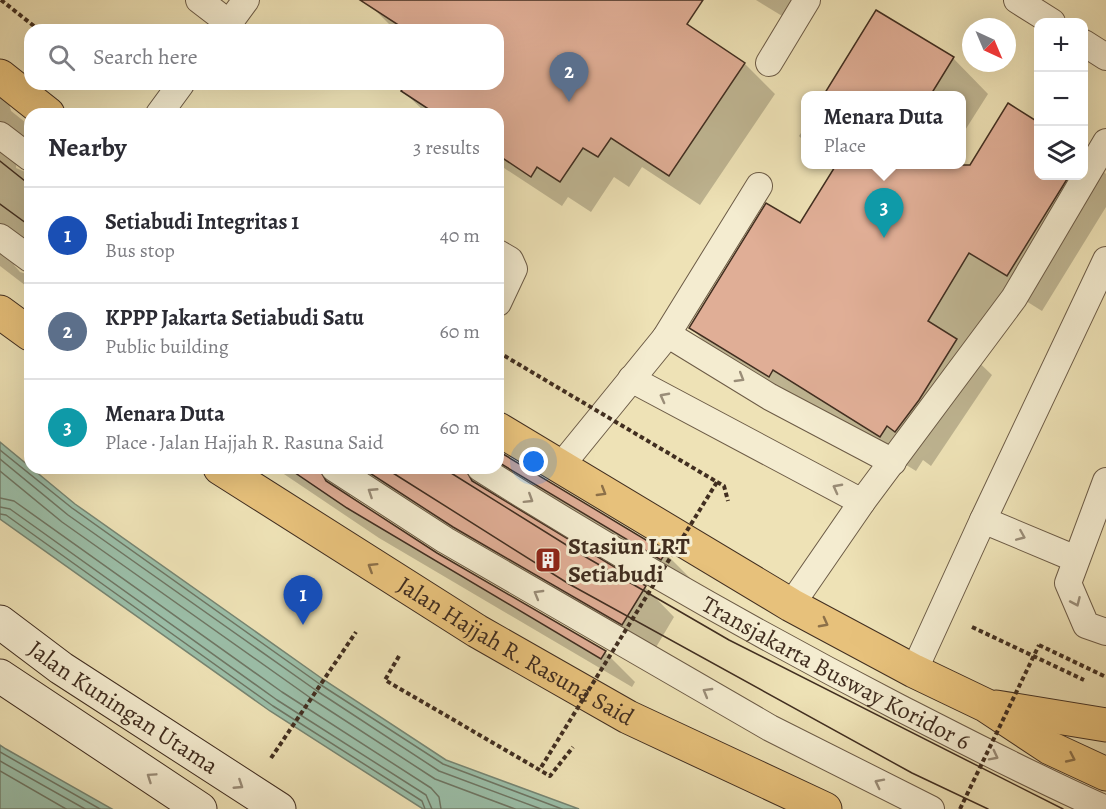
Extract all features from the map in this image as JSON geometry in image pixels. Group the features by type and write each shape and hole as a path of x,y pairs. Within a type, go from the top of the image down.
{"main road":[{"path":"0,76 40,108"},
{"path":"0,312 24,330"},
{"path":"504,433 791,605 914,671 985,705 1050,748 1106,774"},
{"name":"Jalan Hajjah R. Rasuna Said","path":"229,474 456,618 628,717 753,778 825,809"},
{"name":"Jalan Kuningan Utama","path":"0,622 61,668 279,809"},
{"name":"Jalan Kuningan Utama","path":"0,676 200,809"},
{"path":"985,705 1106,725"}],"lane":[{"path":"198,0 224,24"},
{"path":"228,24 246,0"},
{"path":"769,63 807,0"},
{"path":"1017,0 1046,18"},
{"path":"1088,46 1106,57"},
{"path":"163,108 177,90"},
{"path":"0,135 24,153"},
{"path":"791,605 862,502 1014,298 1106,142"},
{"path":"560,467 665,339 759,186"},
{"path":"0,237 24,255"},
{"path":"504,256 510,260 514,269 504,290"},
{"path":"914,671 1106,260"},
{"path":"665,339 672,337 770,397 893,462"},
{"path":"631,379 862,502"},
{"path":"343,474 445,540 770,728 932,809"},
{"name":"Transjakarta Busway Koridor 6","path":"489,474 568,524 794,652 1046,783 1106,809"},
{"path":"1106,481 1068,583 1086,625 1106,632"},
{"path":"983,520 1076,559"}],"path":[{"path":"1,0 32,24"},
{"path":"504,356 724,486 728,501"},
{"path":"540,769 717,483"},
{"path":"973,618 970,626 1085,680"},
{"path":"282,741 356,632"},
{"path":"960,809 1039,645"},
{"path":"399,656 385,680 550,776 573,747"}],"water":[{"path":"0,442 24,462 24,474 39,474 75,504 324,680 446,760 579,809 423,809 270,711 0,519"},
{"path":"0,745 6,749 112,809 0,809"}],"building":[{"path":"360,0 703,0 687,24 745,63 669,176 611,138 598,157 583,148 560,182 537,167 531,177 504,159 504,108 427,108 401,91 504,90 504,24 397,24"},
{"path":"876,10 954,57 933,91 826,91"},
{"path":"1008,103 1034,119 1034,180 1067,180 1007,276 969,253 928,321 957,339 919,400 895,432 887,426 880,437 773,370 769,377 689,328 766,203 800,223 834,169 966,169 966,165 970,165"},
{"path":"504,455 666,552 661,560 504,466"},
{"path":"297,474 322,474 326,481 437,553 606,651 601,659 347,508"},
{"path":"371,474 468,474 472,481 646,586 622,625 453,527"}],"tram line":[{"path":"0,161 24,180"},
{"path":"0,204 24,222"},
{"path":"395,474 569,584 912,773 988,809"},
{"path":"453,474 584,556 729,640 1063,809"}],"place":[{"name":"KPPP Jakarta Setiabudi Satu","path":"569,102"},
{"name":"Menara Duta","path":"884,238"},
{"name":"Stasiun LRT Setiabudi","path":"548,560"},
{"name":"Setiabudi Integritas 1","path":"303,625"}]}
